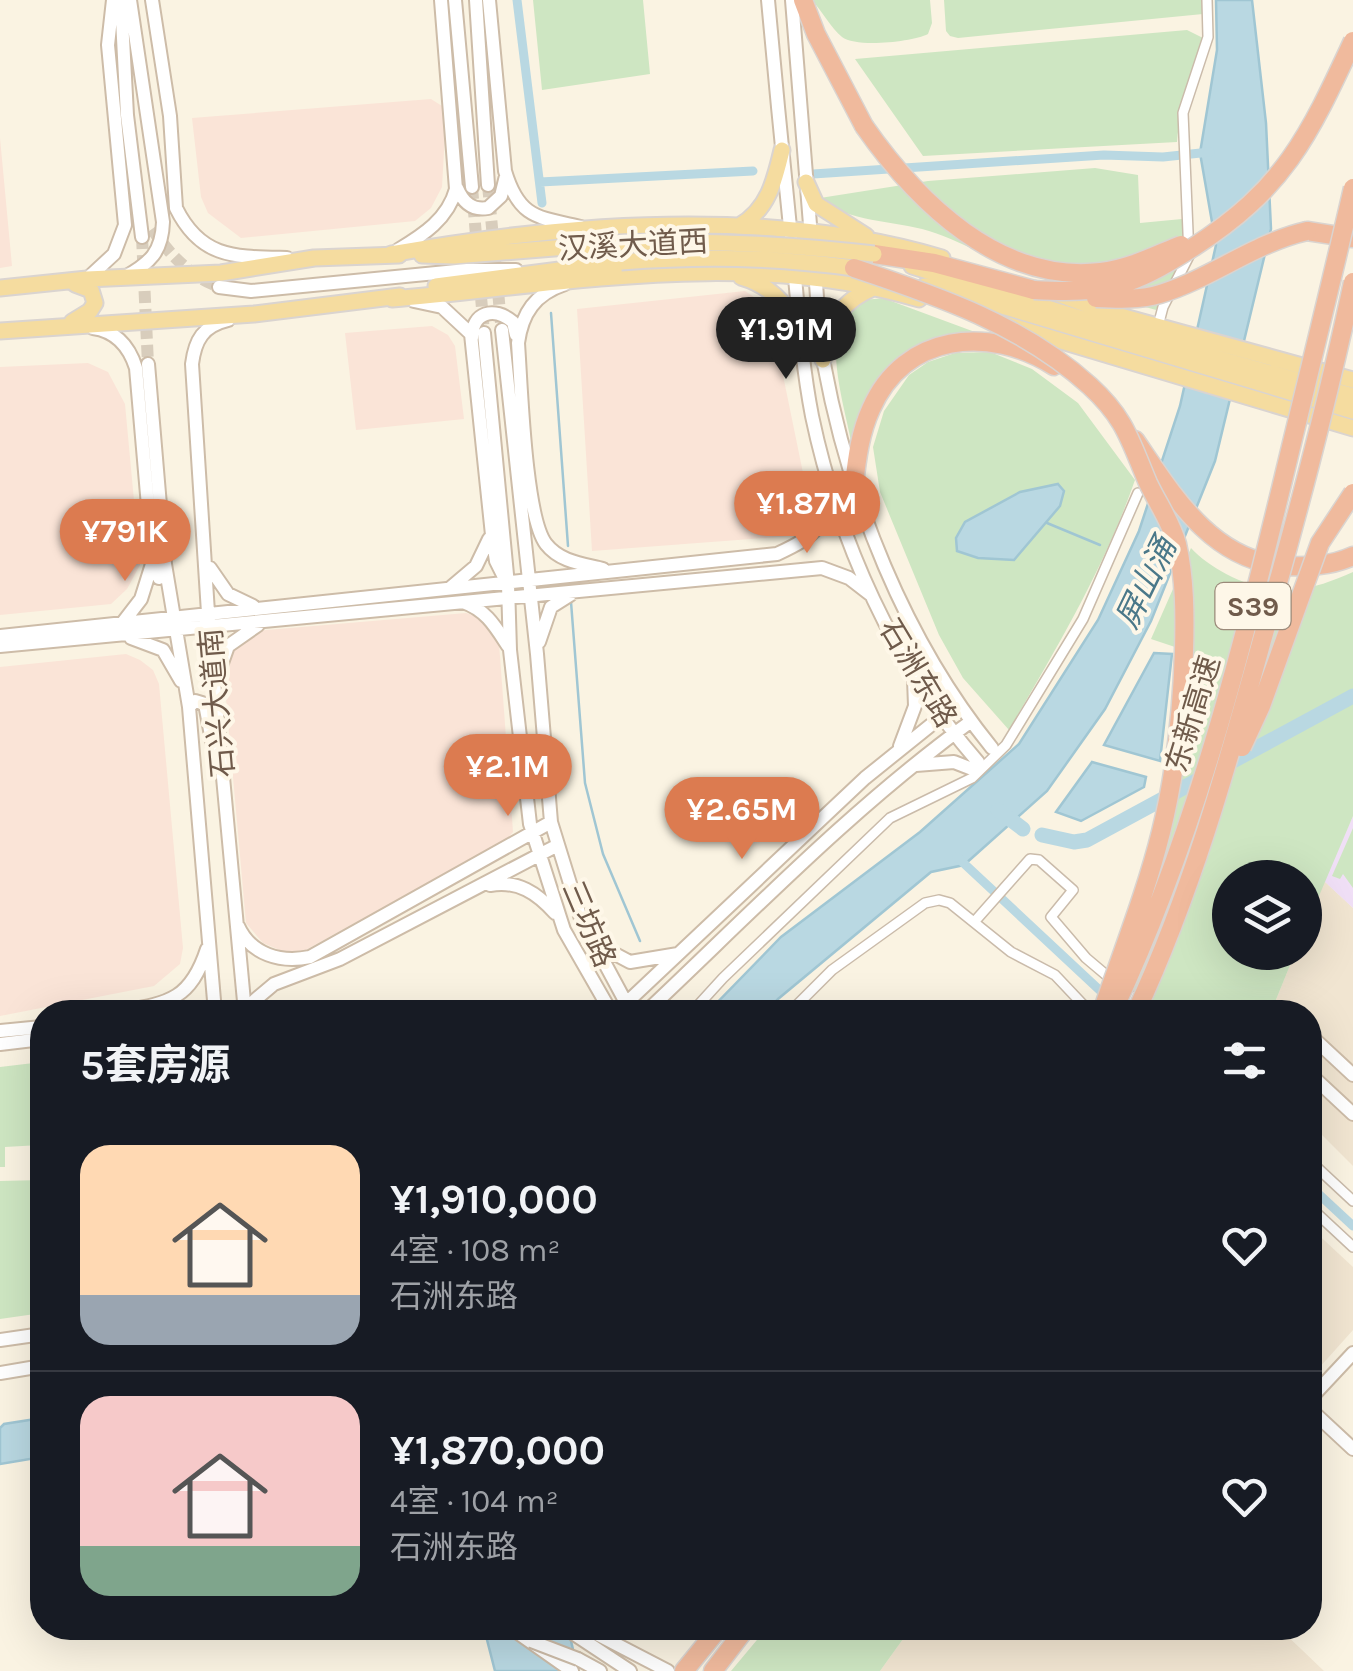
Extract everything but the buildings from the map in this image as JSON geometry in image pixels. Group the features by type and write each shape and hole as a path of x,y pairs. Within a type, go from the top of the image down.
{"highway":[{"path":"803,0 816,34 864,126 892,167 938,212 986,244 1046,269 1106,272 1215,233"},
{"path":"1034,290 1075,292 1126,285 1215,233 1253,203 1283,171 1312,125 1353,41"},
{"name":"东新高速","path":"1118,1000 1149,934 1194,808 1246,635 1353,188"},
{"path":"874,247 1034,290 1122,299 1159,295 1269,242 1307,231 1353,238"},
{"path":"854,268 938,295 1011,330 1079,377 1120,420 1176,500 1216,541 1247,558 1276,565 1305,567 1353,556"},
{"name":"东新高速","path":"1142,1000 1166,949 1220,792 1322,426 1353,282"},
{"path":"854,484 864,428 881,390 909,359 954,341 995,342 1031,353 1087,389 1120,420 1134,443 1177,545 1185,628 1178,732 1167,806 1146,886 1106,1000"},
{"path":"1220,792 1261,706 1320,544 1353,493"},
{"path":"684,1671 709,1640"},
{"path":"713,1671 737,1640"}],"main road":[{"path":"155,0 176,208 194,236 223,253 314,258"},
{"path":"392,254 434,225 453,202 456,186 441,0"},
{"path":"455,0 472,187"},
{"path":"476,0 488,185"},
{"path":"489,0 506,173 515,200 525,210 588,229"},
{"name":"石洲东路","path":"768,0 798,326 812,414 828,480 871,595 912,670 975,766 938,761 913,765"},
{"name":"石洲东路","path":"792,0 823,360 854,484 918,632 957,704 992,748"},
{"path":"86,279 114,254 125,225 108,44 118,2"},
{"path":"118,2 136,200 160,246 150,263 123,278"},
{"path":"118,2 138,42 153,229"},
{"path":"742,227 771,191 782,150 803,150"},
{"path":"456,186 461,198 472,207 488,208 501,196 506,173"},
{"path":"806,182 816,204 874,247"},
{"path":"153,229 169,221 176,208"},
{"path":"392,254 482,238 588,229 742,227 810,231 1022,281 1113,314 1182,332 1248,375 1353,428"},
{"path":"742,227 759,235 765,245 761,264 746,271"},
{"name":"汉溪大道西","path":"0,288 86,279 221,273 314,258 454,256 617,243 708,240 874,247 1248,375"},
{"name":"汉溪大道西","path":"0,330 254,314 392,299 440,285 620,262 700,256 777,258 854,268 1248,375"},
{"path":"220,287 251,290 467,270 551,270"},
{"path":"718,270 767,288 786,304 798,326"},
{"path":"392,299 718,270 746,271 877,286 1175,376 1353,380"},
{"path":"67,282 91,290 95,303 90,311 68,324"},
{"path":"518,342 526,310 553,288 572,282"},
{"path":"804,362 815,354 823,360 838,312 854,296 877,286"},
{"path":"392,299 442,307 478,336"},
{"path":"509,591 496,561 491,526 478,336 472,328 477,318 492,312 513,322 518,342 534,517 547,546 565,559 612,576 822,568 836,571 871,595"},
{"name":"石兴大道南","path":"246,1000 209,621 192,364 194,351 207,327 254,314"},
{"path":"68,324 104,330 123,342 136,368 151,574 142,600 120,630"},
{"name":"三坊路","path":"502,330 551,822 582,919 617,1000"},
{"name":"三坊路","path":"478,336 509,591 510,650 532,834 563,925 614,1000"},
{"name":"石兴大道南","path":"148,364 164,564 189,701 214,1000"},
{"path":"1248,375 1353,394"},
{"path":"1248,375 1353,411"},
{"path":"1248,375 1353,420"},
{"path":"206,552 213,576 228,594 267,615 460,602 509,591 777,554 797,545 820,527 828,505 828,480"},
{"path":"447,590 481,559 489,543 491,526"},
{"path":"152,552 177,624"},
{"path":"777,554 786,560 784,570"},
{"path":"537,654 543,623 557,601 612,576"},
{"path":"529,588 582,590"},
{"path":"0,646 447,590 509,591"},
{"path":"460,602 484,612 510,650"},
{"path":"215,690 220,662 228,646 267,615"},
{"path":"0,636 120,630 162,650 189,701 205,704 224,782"},
{"path":"897,642 910,650 917,645 918,632"},
{"path":"900,748 915,706 912,670"},
{"path":"631,1000 871,773 957,704"},
{"path":"659,1000 831,833 970,722"},
{"path":"871,773 877,770 888,776 884,787"},
{"path":"236,924 250,944 269,956 293,960 310,957 551,822"},
{"path":"255,1000 274,984 340,959 558,844"},
{"path":"478,887 504,882 528,890 541,898 577,936 583,928 582,919"},
{"path":"692,940 690,948 695,956 709,952"},
{"path":"169,1000 184,991 200,972 210,942"},
{"path":"594,942 630,962 680,953"},
{"path":"0,1031 30,1028"},
{"path":"0,1044 30,1041"},
{"path":"1322,1046 1353,1075"},
{"path":"1322,1085 1353,1114"},
{"path":"0,1340 30,1336"},
{"path":"1322,1386 1353,1352"},
{"path":"0,1373 30,1368"},
{"path":"1322,1420 1353,1449"},
{"path":"528,1640 575,1665 600,1671"},
{"path":"583,1640 630,1671"},
{"path":"608,1640 668,1671"}],"street":[{"path":"1158,326 1163,307 1189,256 1183,113 1208,36 1207,0"},
{"path":"703,1000 890,818 972,778 1006,745 1083,619 1138,494"},
{"path":"975,921 1030,859 1039,860 1073,890 1051,917 1086,958 1136,1000"},
{"path":"802,1000 832,970 925,903 939,900 975,921 1011,952 1054,975 1078,1000"},
{"path":"1322,1172 1353,1201"},
{"path":"1322,1218 1353,1247"}],"shaded area":[{"path":"431,99 442,106 446,116 442,187 431,208 415,221 241,238 208,213 201,197 192,118"},
{"path":"0,138 12,266 0,268"},
{"path":"745,291 769,307 810,507 802,523 791,536 592,551 577,309"},
{"path":"432,326 448,335 455,346 464,419 356,430 345,333"},
{"path":"88,363 108,372 125,404 140,565 127,589 111,604 0,615 0,367"},
{"path":"466,613 481,618 499,643 513,832 506,840 302,952 282,951 263,943 246,923 224,676 228,657 255,631"},
{"path":"126,654 153,670 159,684 183,948 180,964 154,986 82,1000 30,1000 30,1010 0,1016 0,667"},
{"path":"1353,816 1353,908 1324,881"},
{"path":"1324,881 1353,908 1353,1166 1322,1135 1322,1000 1276,1000 1288,970 1322,970"},
{"path":"1322,1238 1353,1267 1353,1330 1322,1365"},
{"path":"902,1640 1292,1640 1324,1671 880,1671"}],"green space":[{"path":"533,0 643,0 650,74 542,90"},
{"path":"812,0 930,0 932,23 928,34 920,37 884,43 859,42 842,37"},
{"path":"944,0 1201,0 1203,14 958,38 946,31"},
{"path":"1187,30 1203,38 1177,142 923,156 855,59"},
{"path":"1095,168 1138,175 1140,223 1182,219 1183,259 1156,310 1038,277 929,231 844,212 820,198 928,181"},
{"path":"883,298 983,335 942,337 861,411 851,441 837,365 839,326 846,311 859,302"},
{"path":"990,352 1032,369 1078,403 1135,480 1094,577 1009,730 963,678 939,635 880,492 873,447 884,411 909,375 928,362 955,353"},
{"path":"1191,548 1223,572 1265,588 1308,588 1353,572 1353,816 1322,889 1322,860 1212,860 1212,970 1288,970 1276,1000 1111,1000 1161,807 1173,726 1178,648 1151,639"},
{"path":"1353,828 1353,888 1343,874 1340,879 1332,876"},
{"path":"30,1063 30,1146 5,1147 5,1167 0,1167 0,1067"},
{"path":"30,1180 30,1315 0,1319 0,1181"},
{"path":"757,1640 902,1640 880,1671 731,1671"}],"water":[{"name":"屏山涌","path":"1216,0 1252,0 1266,123 1271,229 1215,461 1151,621 1105,709 1047,791 964,865 931,872 777,1000 720,1000 781,937 920,832 1019,744 1098,620 1139,531 1180,406 1216,245 1200,153 1217,50"},
{"path":"1058,484 1064,491 1060,506 1014,560 978,558 957,551 956,538 965,522 1020,492"},
{"path":"1154,653 1172,654 1160,761 1104,745"},
{"path":"1092,762 1146,777 1144,787 1081,821 1056,812"},
{"path":"30,1420 30,1459 0,1464 0,1428"},
{"path":"487,1640 571,1640 578,1671 495,1671"}],"waterway":[{"path":"517,0 542,203"},
{"path":"813,174 1210,152"},
{"path":"540,182 753,171"},
{"path":"551,313 568,546"},
{"path":"1047,523 1100,545"},
{"path":"571,602 585,783 603,854 640,941"},
{"path":"1042,835 1074,842 1087,840 1353,696"},
{"path":"998,810 1023,829"},
{"path":"957,857 1110,1000"},
{"path":"1322,1197 1353,1226"}],"tunnel":[{"path":"488,185 501,323"},
{"path":"472,187 484,333"},
{"path":"152,229 181,264 219,287"},
{"path":"142,237 148,364"}]}
